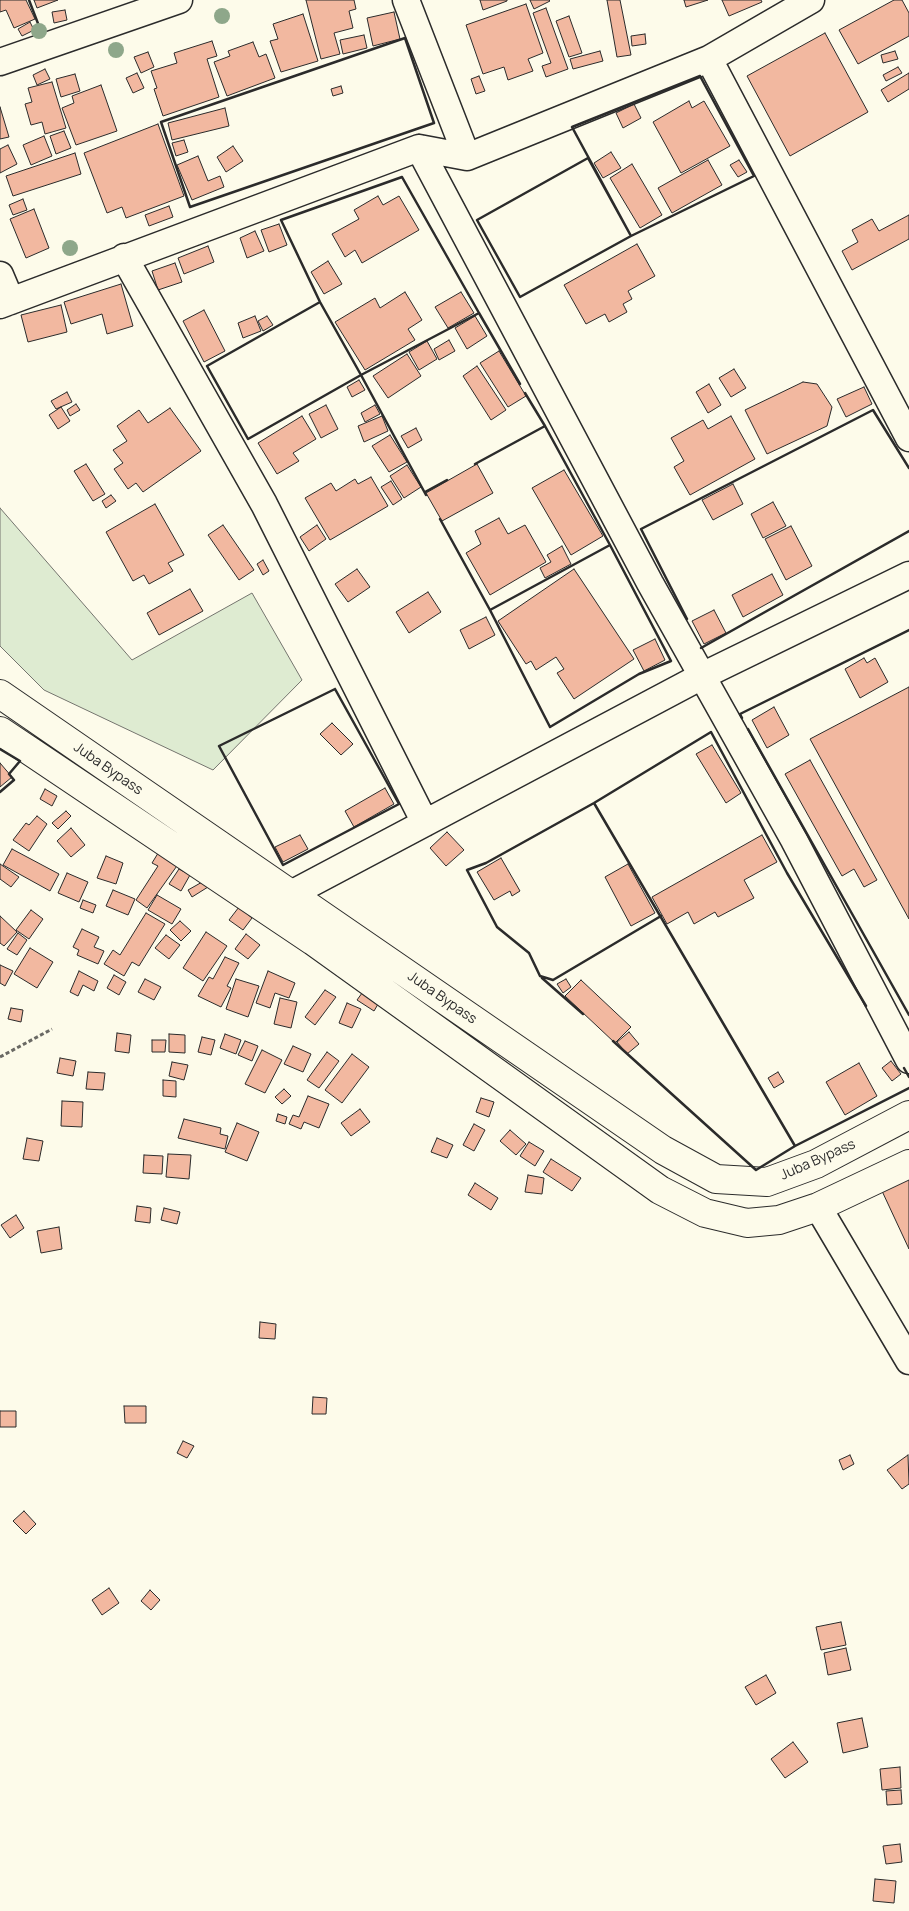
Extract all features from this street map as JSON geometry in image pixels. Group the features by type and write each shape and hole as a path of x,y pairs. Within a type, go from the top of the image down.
{"main road":[{"name":"Juba Bypass","path":"0,694 662,1150 716,1179 767,1182 816,1164 909,1116"},
{"name":"Juba Bypass","path":"0,731 313,940 660,1190 704,1212 748,1223 779,1220 818,1207 909,1164"}],"street":[{"path":"0,62 179,0"},
{"path":"406,0 467,157"},
{"path":"0,275 5,303 419,148 467,157 709,59 811,0"},
{"path":"709,59 909,438"},
{"path":"419,148 650,583 704,676 794,840 909,1060"},
{"path":"124,257 264,504 425,823"},
{"path":"291,894 704,676 909,575"},
{"path":"818,1207 909,1361"}],"path":[{"path":"0,1057 52,1029"}],"green space":[{"path":"0,508 132,660 252,593 302,680 213,770 44,690 0,646"}],"building":[{"path":"0,0 26,0 35,19 14,28 6,10 0,12"},
{"path":"34,0 58,0 37,8"},
{"path":"306,0 354,0 356,9 349,11 353,28 334,33 340,54 321,59"},
{"path":"480,0 507,0 507,1 483,10"},
{"path":"530,0 549,0 550,1 534,9"},
{"path":"607,0 620,0 631,55 617,57"},
{"path":"684,0 708,0 686,7"},
{"path":"722,0 761,0 762,2 729,16"},
{"path":"894,0 902,0 909,13 909,36 858,64 839,30"},
{"path":"526,4 543,53 528,59 533,71 508,80 504,67 483,74 466,25"},
{"path":"546,8 568,69 546,77 542,66 551,63 533,13"},
{"path":"65,10 67,20 54,23 52,12"},
{"path":"394,12 400,39 373,46 367,18"},
{"path":"303,14 318,61 281,72 270,41 278,39 273,24"},
{"path":"569,16 582,53 569,57 556,21"},
{"path":"30,22 34,30 22,36 18,29"},
{"path":"825,33 868,112 790,156 747,76"},
{"path":"645,34 646,44 632,46 631,36"},
{"path":"364,35 367,48 343,54 340,40"},
{"path":"212,41 217,56 207,59 219,97 163,116 154,89 157,88 151,71 177,63 174,53"},
{"path":"253,42 259,57 266,54 275,78 227,96 214,62 230,56 228,51"},
{"path":"600,51 603,61 573,69 570,59"},
{"path":"895,51 898,59 883,63 881,55"},
{"path":"148,52 154,67 141,73 134,57"},
{"path":"898,67 902,73 886,81 883,75"},
{"path":"45,69 50,79 37,85 33,75"},
{"path":"137,73 144,88 133,93 126,78"},
{"path":"909,73 909,89 888,102 881,90"},
{"path":"75,74 80,91 61,97 56,79"},
{"path":"479,76 485,91 476,94 471,79"},
{"path":"52,82 66,128 45,134 42,122 31,125 25,104 32,102 28,88"},
{"path":"101,85 117,131 76,145 62,108 74,103 72,96"},
{"path":"341,86 343,93 333,96 331,89"},
{"path":"689,101 692,108 704,101 730,146 681,173 653,122"},
{"path":"634,104 641,118 623,128 616,113"},
{"path":"0,107 9,137 0,139"},
{"path":"225,108 229,126 172,140 168,123"},
{"path":"158,124 184,196 126,218 122,207 107,213 84,153"},
{"path":"64,131 71,148 56,154 50,136"},
{"path":"44,136 52,156 31,165 23,145"},
{"path":"184,140 188,152 176,156 172,143"},
{"path":"8,145 17,164 0,173 0,149"},
{"path":"233,146 243,161 226,172 217,157"},
{"path":"611,152 621,168 603,178 594,163"},
{"path":"75,153 81,174 13,196 6,176"},
{"path":"198,156 208,181 220,176 224,187 192,200 177,165"},
{"path":"708,160 722,185 672,213 658,188"},
{"path":"739,160 747,172 738,177 730,165"},
{"path":"632,164 662,215 640,228 610,178"},
{"path":"378,196 383,205 399,196 419,230 362,263 355,250 345,257 332,234 359,219 354,210"},
{"path":"23,199 27,210 13,215 9,205"},
{"path":"169,206 173,217 149,226 145,215"},
{"path":"34,209 49,248 26,258 10,219"},
{"path":"909,215 909,239 852,270 842,251 858,242 852,230 872,219 879,231"},
{"path":"279,224 287,245 269,252 261,230"},
{"path":"255,231 264,251 247,258 240,238"},
{"path":"637,244 655,276 628,291 632,299 623,304 627,312 609,322 605,314 586,324 564,285"},
{"path":"208,246 214,262 184,274 178,258"},
{"path":"328,261 342,284 324,294 311,272"},
{"path":"175,263 182,282 158,290 152,271"},
{"path":"121,284 133,326 107,334 102,314 71,324 64,302"},
{"path":"405,292 422,320 408,329 415,340 365,370 335,322 375,298 380,308"},
{"path":"461,292 474,313 448,328 435,307"},
{"path":"61,305 67,332 28,342 21,315"},
{"path":"204,310 225,351 204,362 183,321"},
{"path":"255,316 261,331 243,338 238,323"},
{"path":"267,316 273,325 263,331 258,321"},
{"path":"475,316 487,336 467,349 455,328"},
{"path":"449,340 455,351 439,360 434,349"},
{"path":"427,341 437,359 419,370 409,352"},
{"path":"499,351 526,396 508,407 480,363"},
{"path":"407,354 421,376 388,398 373,376"},
{"path":"477,366 506,410 491,420 463,376"},
{"path":"734,369 746,388 731,397 719,378"},
{"path":"359,380 365,390 352,397 347,387"},
{"path":"803,382 817,384 832,407 827,426 767,454 745,410"},
{"path":"709,384 721,405 708,413 696,392"},
{"path":"864,387 872,404 846,417 837,399"},
{"path":"67,392 72,402 56,409 51,401"},
{"path":"76,404 80,410 70,416 67,410"},
{"path":"326,405 338,429 321,438 309,414"},
{"path":"375,405 380,414 365,422 361,413"},
{"path":"61,407 70,421 58,429 49,415"},
{"path":"170,408 201,451 143,492 136,483 128,489 114,469 123,463 113,450 127,441 117,426 139,410 148,423"},
{"path":"302,416 316,439 293,453 299,461 277,474 258,443"},
{"path":"382,416 388,431 364,442 358,426"},
{"path":"731,416 755,459 690,495 674,467 684,461 671,438 703,420 708,429"},
{"path":"416,428 422,440 408,448 401,436"},
{"path":"390,435 407,462 389,472 372,446"},
{"path":"86,464 105,494 93,501 74,471"},
{"path":"477,464 493,493 442,521 426,493"},
{"path":"407,465 421,487 404,498 390,476"},
{"path":"564,470 603,536 571,555 532,488"},
{"path":"371,477 388,506 330,540 305,498 331,483 336,491 355,479 358,484"},
{"path":"391,481 402,499 393,505 381,487"},
{"path":"733,484 743,504 713,520 702,500"},
{"path":"111,495 116,501 106,508 102,501"},
{"path":"773,502 786,526 763,538 751,514"},
{"path":"155,504 184,555 168,563 173,571 149,584 144,575 133,581 106,532"},
{"path":"499,518 508,534 525,525 546,562 490,595 466,553 481,544 475,531"},
{"path":"223,525 254,570 239,580 208,535"},
{"path":"317,525 326,539 309,551 300,537"},
{"path":"791,526 812,566 786,580 765,539"},
{"path":"562,546 571,564 545,578 540,568 551,562 547,555"},
{"path":"263,560 269,571 263,575 257,564"},
{"path":"357,569 370,587 348,602 335,584"},
{"path":"574,569 634,659 574,699 557,673 564,669 556,657 536,670 531,661 526,664 498,621"},
{"path":"772,574 783,595 743,617 732,595"},
{"path":"190,589 203,611 159,635 147,613"},
{"path":"428,592 441,612 409,633 396,612"},
{"path":"714,610 726,633 704,644 692,621"},
{"path":"486,617 495,635 469,649 460,630"},
{"path":"655,639 665,660 644,671 633,650"},
{"path":"864,658 867,663 875,658 888,682 860,698 845,669"},
{"path":"909,687 909,919 810,739"},
{"path":"774,707 789,735 767,748 752,720"},
{"path":"332,723 353,744 341,755 320,734"},
{"path":"712,745 741,793 726,803 696,754"},
{"path":"810,760 877,880 864,887 854,869 842,876 785,774"},
{"path":"0,763 12,777 0,787"},
{"path":"385,788 394,804 354,827 345,811"},
{"path":"45,789 57,796 52,806 40,799"},
{"path":"66,811 71,816 58,829 52,823"},
{"path":"37,816 47,824 29,851 13,840 26,823 29,825"},
{"path":"71,828 85,845 71,857 57,841"},
{"path":"447,832 464,850 446,866 430,848"},
{"path":"300,835 308,849 283,862 275,847"},
{"path":"762,835 777,862 744,880 754,898 718,917 715,912 694,924 688,912 667,924 652,897"},
{"path":"12,849 59,874 50,891 3,865"},
{"path":"160,850 179,863 147,908 136,900 158,866 152,863"},
{"path":"106,856 123,863 116,884 97,878"},
{"path":"501,858 520,891 512,896 510,891 494,900 477,872"},
{"path":"0,864 19,877 11,887 0,879"},
{"path":"628,864 655,913 631,926 605,877"},
{"path":"179,869 190,875 181,891 169,884"},
{"path":"67,873 88,882 79,902 58,893"},
{"path":"204,881 208,887 192,897 188,890"},
{"path":"113,890 135,899 128,915 106,906"},
{"path":"157,895 181,909 172,924 148,910"},
{"path":"83,900 96,905 93,913 80,908"},
{"path":"239,907 252,918 243,930 229,920"},
{"path":"31,910 43,919 29,939 16,930"},
{"path":"146,913 165,924 139,966 132,962 124,976 104,964 113,950 120,955"},
{"path":"0,916 17,932 4,946 0,943"},
{"path":"180,921 191,931 181,941 170,930"},
{"path":"82,929 99,937 94,947 104,951 98,964 77,955 79,950 73,947"},
{"path":"206,932 227,946 203,981 183,968"},
{"path":"18,933 27,940 17,955 7,949"},
{"path":"246,934 260,945 248,959 235,949"},
{"path":"166,935 180,945 169,959 155,948"},
{"path":"30,948 53,962 37,988 14,974"},
{"path":"225,957 239,963 227,986 231,988 221,1007 198,996 209,977 213,979"},
{"path":"0,965 13,971 5,986 0,983"},
{"path":"79,971 98,981 94,991 83,985 78,996 70,992"},
{"path":"268,971 295,983 289,998 275,993 270,1008 256,1003"},
{"path":"114,975 126,982 119,995 107,988"},
{"path":"145,979 161,987 154,1000 138,992"},
{"path":"236,979 259,986 248,1017 226,1009"},
{"path":"566,979 571,987 563,993 557,984"},
{"path":"581,980 631,1027 615,1043 565,996"},
{"path":"365,989 381,999 374,1011 357,1000"},
{"path":"325,990 336,997 315,1025 305,1017"},
{"path":"280,998 297,1002 291,1028 274,1024"},
{"path":"347,1003 361,1009 352,1028 339,1023"},
{"path":"11,1008 23,1010 21,1022 8,1019"},
{"path":"629,1032 639,1044 627,1054 617,1042"},
{"path":"117,1033 131,1035 129,1053 115,1051"},
{"path":"169,1034 185,1035 185,1053 169,1052"},
{"path":"225,1034 241,1040 236,1054 220,1048"},
{"path":"202,1037 215,1040 211,1055 198,1052"},
{"path":"152,1040 166,1040 165,1052 152,1052"},
{"path":"245,1041 258,1046 252,1061 238,1055"},
{"path":"293,1046 311,1054 303,1072 284,1064"},
{"path":"262,1050 282,1060 265,1093 245,1084"},
{"path":"327,1052 339,1061 319,1088 307,1080"},
{"path":"352,1054 369,1067 342,1103 325,1090"},
{"path":"60,1058 76,1061 73,1076 57,1073"},
{"path":"891,1061 901,1074 892,1081 882,1068"},
{"path":"172,1062 188,1065 184,1080 169,1076"},
{"path":"859,1063 877,1096 845,1115 826,1082"},
{"path":"88,1072 105,1073 103,1090 86,1089"},
{"path":"778,1072 784,1082 774,1088 768,1078"},
{"path":"163,1080 176,1081 176,1097 163,1096"},
{"path":"284,1089 291,1096 282,1104 275,1097"},
{"path":"308,1096 329,1104 319,1128 304,1122 301,1129 289,1124 293,1115 299,1117"},
{"path":"481,1098 494,1102 489,1117 476,1112"},
{"path":"62,1101 83,1102 82,1127 61,1126"},
{"path":"360,1109 370,1122 351,1136 341,1123"},
{"path":"278,1114 287,1117 285,1124 276,1121"},
{"path":"184,1119 221,1128 220,1134 228,1136 225,1149 178,1138"},
{"path":"237,1123 259,1132 247,1161 225,1152"},
{"path":"474,1124 485,1130 474,1151 463,1145"},
{"path":"510,1130 526,1144 516,1155 500,1141"},
{"path":"27,1138 43,1141 39,1161 23,1159"},
{"path":"437,1138 453,1145 447,1158 431,1152"},
{"path":"529,1142 544,1151 535,1166 520,1156"},
{"path":"168,1154 191,1155 189,1179 166,1177"},
{"path":"144,1155 163,1156 162,1174 143,1173"},
{"path":"551,1159 581,1178 572,1191 543,1172"},
{"path":"528,1175 544,1178 542,1194 525,1192"},
{"path":"909,1178 909,1249 882,1191"},
{"path":"475,1183 498,1198 491,1210 468,1195"},
{"path":"137,1206 151,1208 150,1223 135,1221"},
{"path":"164,1208 180,1212 177,1224 161,1220"},
{"path":"16,1215 24,1228 10,1238 1,1225"},
{"path":"59,1227 62,1249 41,1253 37,1231"},
{"path":"260,1322 276,1324 275,1339 259,1338"},
{"path":"313,1397 327,1398 326,1414 312,1414"},
{"path":"124,1406 146,1406 146,1423 125,1423"},
{"path":"0,1411 16,1411 16,1427 0,1427"},
{"path":"183,1441 194,1446 187,1458 177,1453"},
{"path":"850,1455 854,1464 843,1470 839,1460"},
{"path":"908,1455 909,1484 902,1489 887,1470"},
{"path":"24,1511 36,1524 26,1534 13,1521"},
{"path":"109,1588 119,1603 102,1615 92,1600"},
{"path":"150,1590 160,1600 151,1610 141,1601"},
{"path":"841,1622 846,1645 821,1650 816,1627"},
{"path":"846,1648 851,1670 828,1675 824,1653"},
{"path":"766,1675 776,1693 756,1705 745,1687"},
{"path":"862,1718 868,1747 843,1753 837,1723"},
{"path":"793,1742 808,1762 785,1778 771,1759"},
{"path":"900,1767 901,1788 882,1790 880,1769"},
{"path":"901,1790 902,1804 887,1805 886,1791"},
{"path":"900,1844 902,1862 886,1864 883,1846"},
{"path":"875,1879 896,1881 894,1903 873,1901"}],"wall":[{"path":"29,0 42,34 38,35"},
{"path":"405,38 434,123 190,207 161,122 405,38"},
{"path":"700,76 754,176 631,236 572,127 700,76"},
{"path":"588,158 631,236 520,297 477,220 588,158"},
{"path":"402,177 479,313 361,375 320,302 281,220 402,177"},
{"path":"320,302 361,375 248,439 207,366 320,302"},
{"path":"426,495 361,375 479,313 520,384"},
{"path":"475,464 545,426 525,393"},
{"path":"687,619 641,529 873,410 909,468"},
{"path":"440,519 490,610 610,545 545,426 475,464"},
{"path":"425,492 447,480"},
{"path":"425,492 447,480"},
{"path":"701,648 909,531"},
{"path":"610,545 671,661 639,674 550,727 490,610 610,545"},
{"path":"742,718 740,714 909,630"},
{"path":"335,689 399,804 283,865 219,746 335,689"},
{"path":"748,729 909,1015"},
{"path":"661,916 553,980 540,976 529,953 497,927 467,870 486,863 594,803 711,732 787,873 866,1006"},
{"path":"0,749 20,761 9,774 14,780 0,792"},
{"path":"594,803 795,1146"},
{"path":"542,978 583,1014"},
{"path":"613,1041 756,1170 795,1146 909,1088"},
{"path":"904,1068 909,1077"}]}
